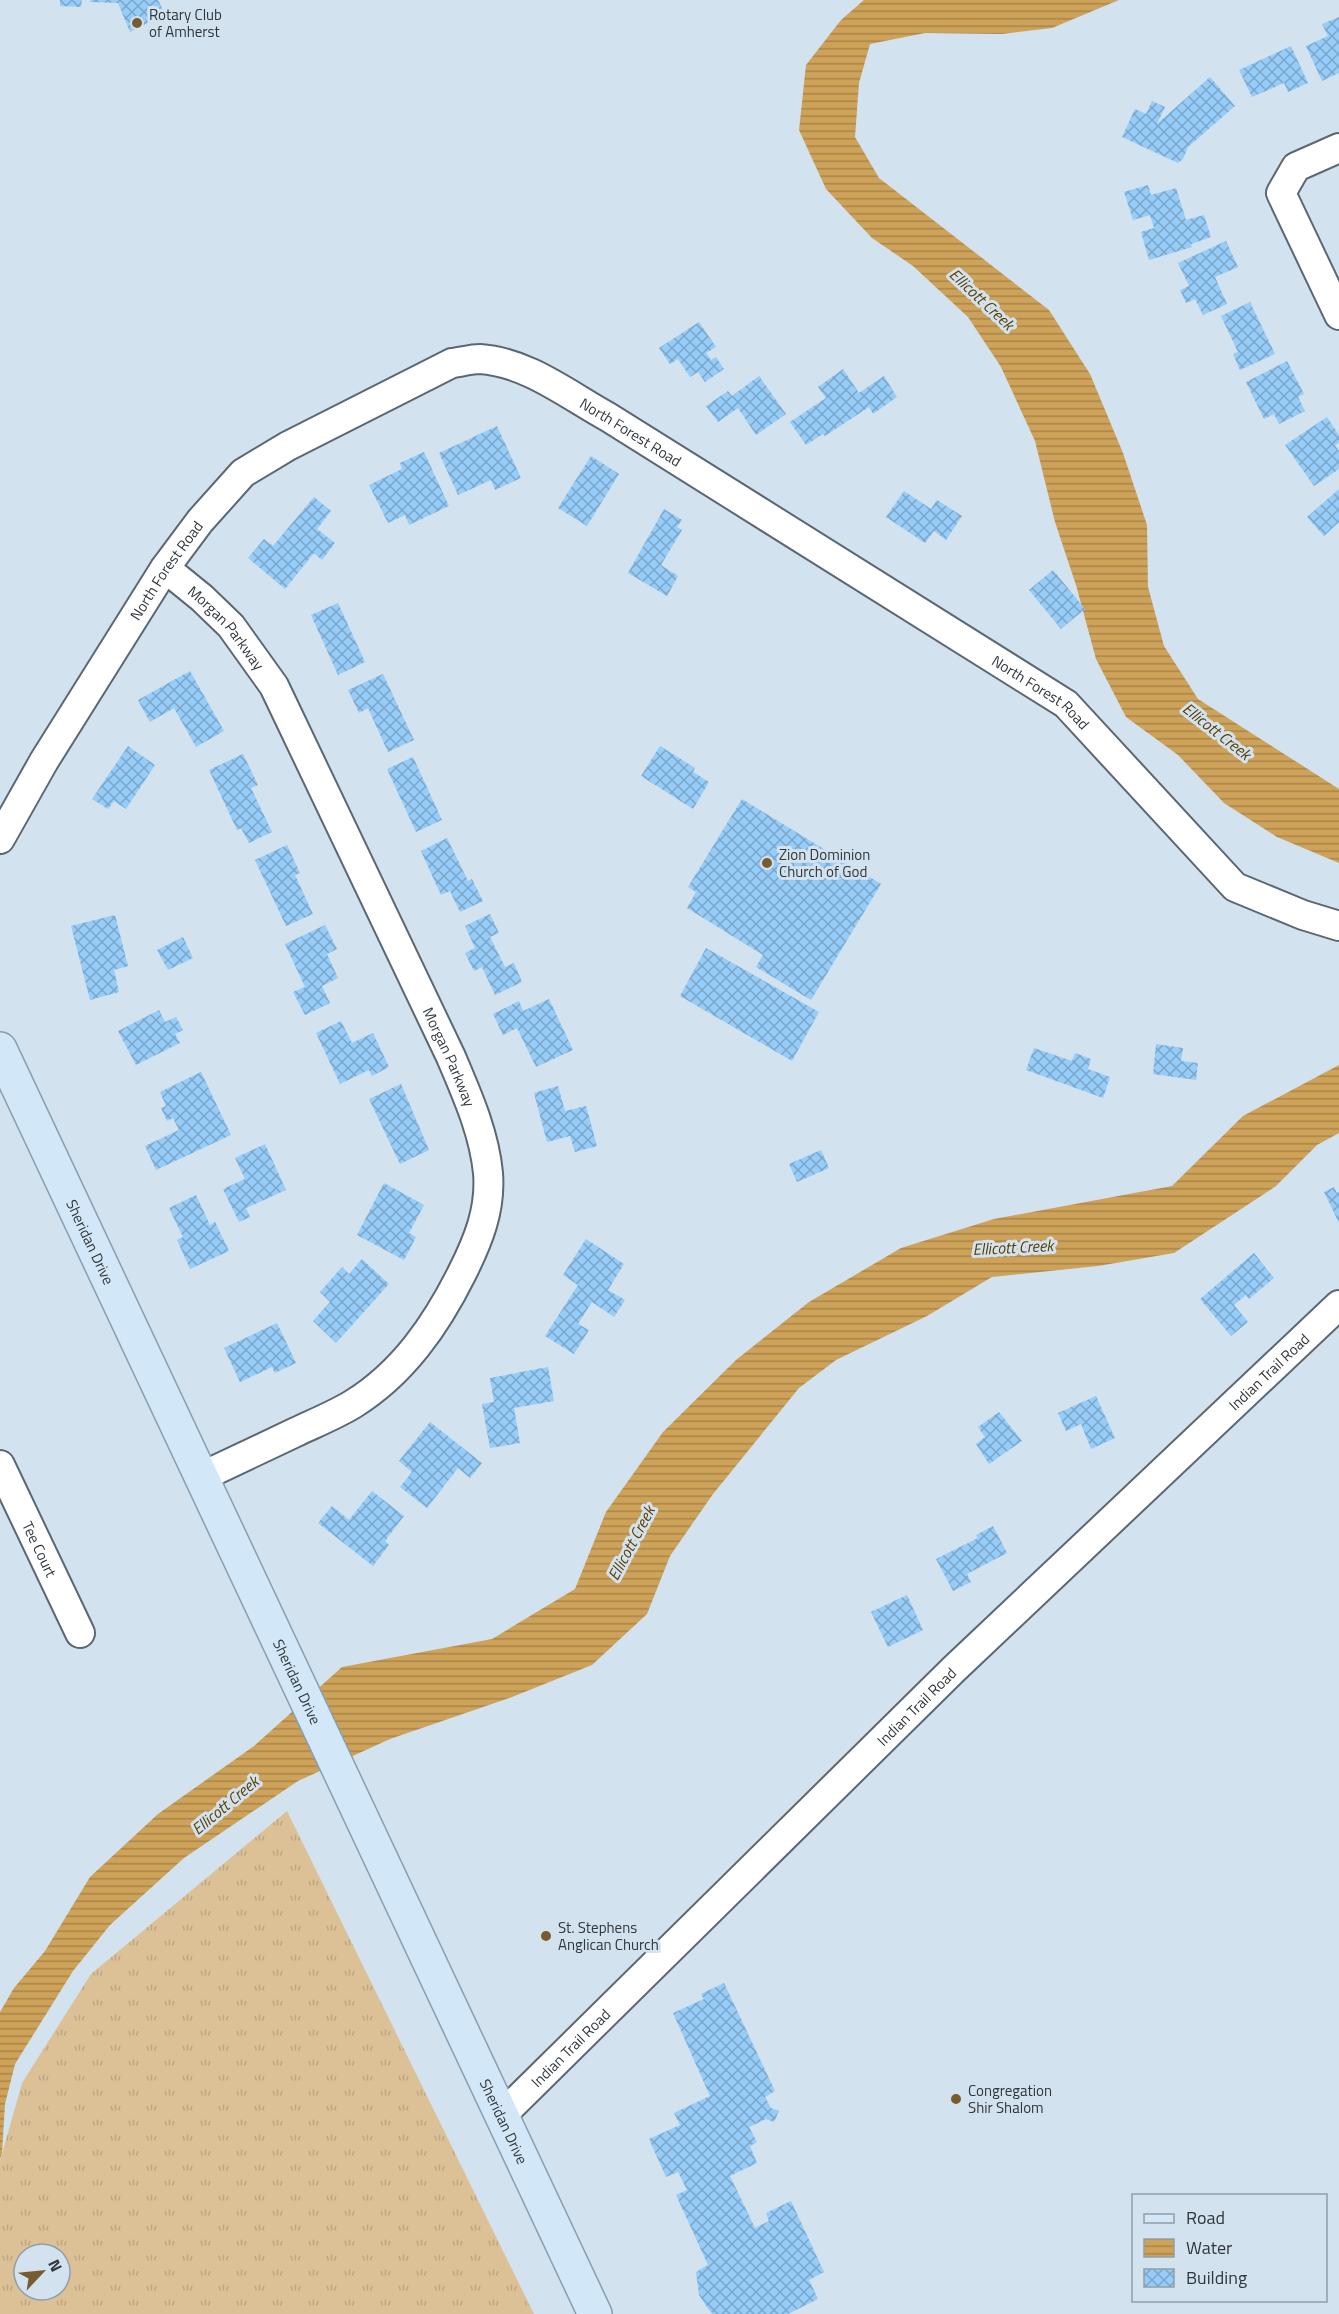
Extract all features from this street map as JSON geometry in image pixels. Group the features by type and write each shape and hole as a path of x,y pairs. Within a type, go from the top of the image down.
{"main road":[{"name":"Sheridan Drive","path":"0,1049 595,2314"}],"street":[{"path":"1339,148 1296,167 1281,193 1339,315"},
{"name":"North Forest Road","path":"0,839 44,761 165,568 243,473 268,457 452,363 478,359 508,364 533,374 608,417 1066,704 1234,887 1277,906 1339,926"},
{"name":"Morgan Parkway","path":"165,568 202,598 231,626 262,666 274,686 451,1057 474,1113 484,1147 488,1175 486,1210 476,1246 448,1301 427,1335 402,1365 378,1387 352,1404 201,1477"},
{"path":"0,798 44,761"},
{"name":"Indian Trail Road","path":"502,2115 954,1669 1339,1305"},
{"name":"Tee Court","path":"0,1465 80,1634"}],"green space":[{"path":"287,1811 534,2314 0,2314 0,2161 22,2083 91,1974"}],"water":[{"name":"Ellicott Creek","path":"864,0 1119,0 1052,28 1002,34 925,33 870,44 859,83 855,137 879,178 1049,310 1090,374 1123,453 1147,525 1148,587 1164,646 1198,699 1339,789 1339,863 1277,837 1224,803 1178,755 1126,717 1096,659 1076,585 1055,522 1035,441 1001,367 968,317 913,266 872,238 826,189 799,130 806,65 841,20"},
{"name":"Ellicott Creek","path":"1339,1065 1339,1133 1317,1145 1276,1186 1174,1253 1098,1266 992,1277 927,1316 836,1360 799,1388 713,1494 670,1556 647,1614 592,1665 512,1697 390,1739 298,1781 184,1858 110,1925 73,1971 15,2064 5,2104 0,2159 0,2012 14,1988 45,1951 90,1877 158,1814 254,1746 342,1667 492,1639 575,1589 606,1512 663,1432 736,1360 809,1302 901,1248 994,1219 1172,1186 1243,1116"}],"building":[{"path":"60,0 82,0 81,7 60,6"},
{"name":"Rotary Club of Amherst","path":"91,0 158,0 165,14 130,32 118,3 90,2"},
{"path":"1339,17 1339,73 1322,81 1306,46 1328,36 1322,24"},
{"path":"1291,46 1308,83 1288,92 1284,83 1252,97 1239,70"},
{"path":"1210,77 1235,106 1188,147 1183,159 1178,163 1122,137 1135,109 1146,114 1152,101 1165,107 1157,124"},
{"path":"1148,185 1151,195 1176,188 1186,220 1204,215 1211,237 1191,244 1192,247 1149,260 1141,232 1154,228 1150,215 1133,220 1124,192"},
{"path":"1226,241 1238,267 1215,277 1227,304 1203,315 1195,299 1186,303 1180,290 1189,286 1178,263"},
{"path":"1250,302 1275,354 1240,370 1233,354 1238,352 1221,316"},
{"path":"699,322 716,347 706,353 711,360 716,357 724,369 705,382 698,372 690,377 678,359 670,364 659,348"},
{"path":"1287,361 1304,394 1298,397 1305,411 1279,424 1274,414 1264,419 1246,382"},
{"path":"843,369 859,393 884,376 897,397 873,414 869,407 825,436 823,434 806,445 790,422 826,398 818,387"},
{"path":"759,376 786,414 756,435 738,408 718,422 706,406 728,391 732,396"},
{"path":"1327,417 1339,435 1339,443 1335,445 1339,451 1339,469 1314,486 1285,445"},
{"path":"497,426 521,478 495,490 491,480 458,495 439,453"},
{"path":"424,452 449,506 409,525 405,515 388,523 369,485 402,469 400,463"},
{"path":"591,456 619,474 587,526 558,508"},
{"path":"1339,489 1339,522 1324,536 1307,517"},
{"path":"904,491 931,509 937,500 962,516 946,540 934,531 925,543 886,517"},
{"path":"314,497 331,511 317,529 335,543 322,560 314,553 285,589 248,558 264,539 273,546"},
{"path":"664,509 682,520 677,527 682,530 661,565 678,576 667,596 628,573"},
{"path":"1053,570 1085,609 1061,629 1029,590"},
{"path":"338,603 365,662 338,675 311,615"},
{"path":"190,671 224,731 196,747 174,708 150,722 138,700"},
{"path":"383,674 414,740 388,752 368,708 359,713 348,690"},
{"path":"128,746 155,765 126,809 114,801 108,809 92,799"},
{"path":"660,746 695,768 693,772 709,782 693,809 641,776"},
{"path":"243,754 258,785 251,788 272,832 249,843 241,828 237,830 209,770"},
{"path":"413,757 442,820 416,832 387,769"},
{"path":"742,799 881,884 811,1000 756,967 763,955 687,908 696,892 688,887"},
{"path":"447,838 468,881 472,879 483,901 460,912 450,891 441,895 421,851"},
{"path":"287,845 300,873 295,875 313,914 286,926 255,860"},
{"path":"490,914 499,933 490,937 505,967 514,963 522,982 495,995 482,967 474,971 465,953 475,948 465,926"},
{"path":"115,915 128,966 114,970 119,992 90,1000 71,926"},
{"path":"325,925 337,949 327,954 338,978 322,986 330,1003 305,1015 293,992 305,987 285,944"},
{"path":"183,937 193,958 168,970 157,950"},
{"path":"706,948 819,1012 792,1061 680,996"},
{"path":"549,999 573,1050 536,1067 517,1028 503,1035 493,1014 519,1001 523,1011"},
{"path":"159,1010 165,1022 176,1017 183,1030 175,1034 180,1043 136,1065 118,1031"},
{"path":"341,1021 352,1043 373,1033 389,1067 372,1076 369,1070 340,1084 316,1033"},
{"path":"1156,1044 1183,1048 1181,1061 1198,1063 1196,1080 1153,1074"},
{"path":"1034,1048 1072,1061 1075,1053 1091,1059 1088,1069 1110,1077 1103,1098 1026,1070"},
{"path":"201,1072 231,1135 156,1170 145,1146 179,1130 173,1118 167,1121 161,1108 166,1106 160,1092"},
{"path":"401,1084 429,1150 400,1164 369,1099"},
{"path":"558,1086 565,1111 586,1106 597,1146 575,1152 570,1136 547,1142 534,1093"},
{"path":"265,1144 286,1190 246,1208 250,1217 239,1222 223,1189 245,1179 235,1158"},
{"path":"821,1150 829,1168 797,1182 789,1164"},
{"path":"384,1183 424,1205 409,1233 416,1237 404,1260 357,1235"},
{"path":"1334,1187 1337,1193 1339,1192 1339,1223 1324,1192"},
{"path":"196,1195 210,1225 215,1222 229,1251 190,1269 177,1240 183,1237 169,1208"},
{"path":"586,1239 624,1264 608,1290 625,1300 614,1317 592,1302 578,1324 589,1330 574,1354 545,1336 578,1285 563,1275"},
{"path":"1254,1253 1274,1278 1249,1299 1246,1295 1234,1305 1248,1322 1231,1336 1200,1299"},
{"path":"362,1259 389,1284 336,1343 313,1321 330,1302 320,1292 342,1267 349,1274"},
{"path":"277,1323 296,1363 275,1373 272,1367 240,1382 224,1348"},
{"path":"548,1367 554,1401 514,1408 520,1443 490,1448 482,1404 494,1402 490,1378"},
{"path":"1096,1396 1115,1438 1091,1449 1081,1424 1066,1431 1058,1413"},
{"path":"999,1412 1022,1441 989,1464 976,1444 985,1437 978,1427"},
{"path":"430,1422 482,1463 470,1478 458,1468 427,1508 400,1487 412,1472 399,1461"},
{"path":"372,1491 404,1516 385,1541 389,1545 373,1566 318,1523 332,1506 349,1520"},
{"path":"993,1526 1007,1553 967,1574 971,1582 953,1591 936,1559 978,1538 976,1535"},
{"path":"907,1595 923,1630 888,1647 871,1612"},
{"path":"724,1983 775,2091 765,2097 771,2108 779,2111 774,2122 766,2119 749,2127 757,2142 750,2146 757,2163 730,2176 755,2228 769,2221 766,2213 791,2201 824,2272 809,2280 818,2299 788,2314 713,2314 709,2310 699,2295 696,2272 708,2265 676,2195 687,2190 678,2172 666,2177 649,2139 680,2125 674,2113 710,2096 673,2013 704,1999 701,1994"}],"place":[{"name":"Rotary Club of Amherst","path":"137,23"},
{"name":"Zion Dominion Church of God","path":"767,863"},
{"name":"St. Stephens Anglican Church","path":"546,1936"},
{"name":"Congregation Shir Shalom","path":"956,2099"}]}
